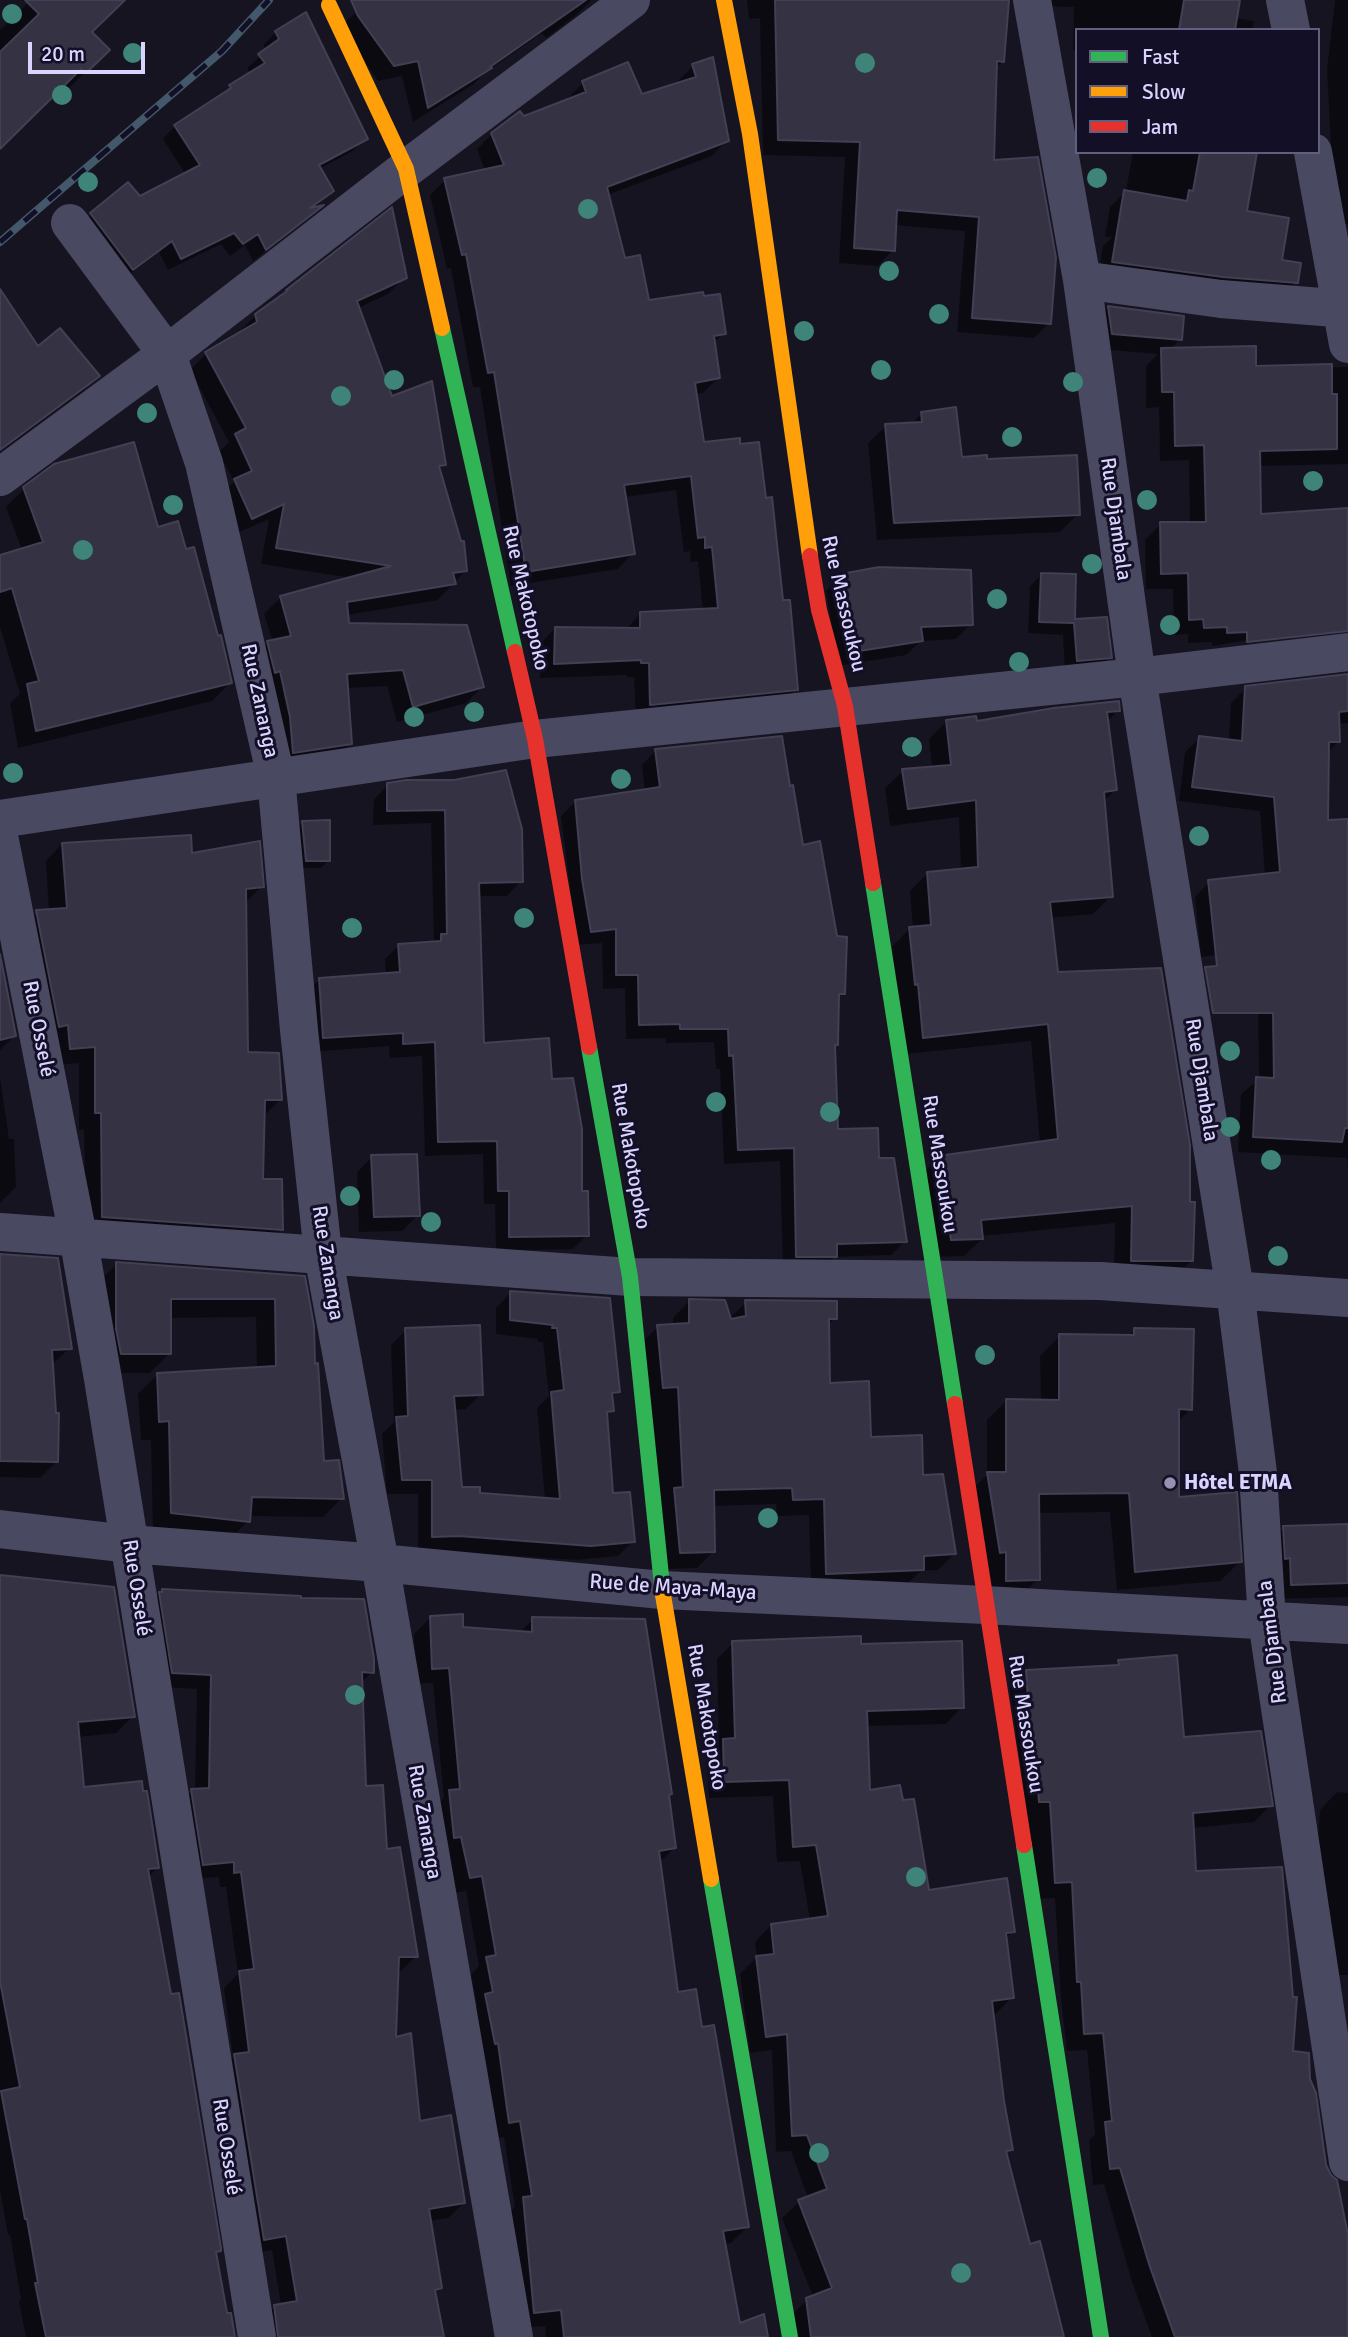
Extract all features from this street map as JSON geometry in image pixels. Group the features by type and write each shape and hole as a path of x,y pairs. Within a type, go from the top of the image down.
{"street":[{"path":"0,477 167,355 631,0"},
{"name":"Rue Massoukou","path":"724,0 750,134 800,499 819,610 845,706 1101,2337"},
{"name":"Rue Djambala","path":"1032,0 1082,280 1137,677 1235,1290 1258,1473 1267,1620 1348,2162"},
{"path":"1285,0 1290,28"},
{"name":"Rue Makotopoko","path":"329,5 406,170 535,739 630,1276 662,1590 790,2337"},
{"path":"1082,280 1221,299 1346,321 1313,154"},
{"name":"Rue Zananga","path":"70,223 167,355 204,463 276,777 323,1254 380,1563 513,2337"},
{"path":"0,819 535,739 1137,677 1348,652"},
{"name":"Rue Osselé","path":"0,841 78,1236 103,1379 257,2337"},
{"path":"0,1232 630,1276 1100,1281 1348,1298"},
{"name":"Rue de Maya-Maya","path":"0,1529 129,1544 380,1563 662,1590 1348,1625"}],"building":[{"path":"25,0 125,0 92,32 110,50 86,73 81,69 0,149 0,52 39,14"},
{"path":"351,0 586,0 490,67 492,68 428,108 418,61 394,66 358,16"},
{"path":"775,0 1009,0 1004,62 997,61 994,160 1038,157 1056,258 1051,324 972,318 979,217 897,210 895,251 854,248 860,142 778,140"},
{"path":"1184,0 1240,0 1235,28 1179,28"},
{"path":"306,12 368,139 319,165 334,191 310,208 324,205 266,250 258,234 243,244 234,233 181,259 172,241 133,270 90,213 128,182 140,196 200,165 174,125 265,63 258,54 279,39 275,31"},
{"path":"713,57 729,141 607,187 625,258 640,255 649,300 703,292 704,296 720,294 726,334 714,336 720,378 695,383 704,442 740,438 740,444 759,442 766,498 772,497 783,600 790,600 798,690 650,705 649,663 641,663 641,660 554,664 555,627 640,628 640,612 718,608 712,547 705,548 705,537 698,538 691,476 624,485 635,554 526,572 494,372 488,373 466,254 462,255 444,178 504,165 491,133 520,111 524,116 586,92 582,81 628,62 642,94 696,77 692,64"},
{"path":"1200,154 1257,154 1247,211 1289,218 1282,260 1301,263 1298,283 1223,277 1112,262 1124,190 1187,201 1189,190 1193,191"},
{"path":"392,207 407,278 357,301 392,396 432,381 446,465 439,466 461,541 464,541 467,571 453,573 456,584 347,602 349,623 467,625 484,687 413,707 403,670 347,674 352,744 293,753 290,717 280,671 275,673 267,641 291,636 280,596 391,566 276,548 284,504 252,519 234,479 252,471 235,434 246,428 205,352 257,322 255,314"},
{"path":"0,289 38,346 60,328 100,376 0,450"},
{"path":"1108,306 1184,316 1182,340 1112,334"},
{"path":"1256,346 1256,366 1332,364 1332,394 1337,394 1337,449 1260,451 1261,514 1348,508 1348,631 1247,642 1247,632 1227,633 1227,627 1204,628 1203,619 1189,620 1188,573 1161,574 1160,522 1206,522 1204,445 1175,446 1174,392 1162,392 1161,348"},
{"path":"956,407 962,457 987,455 987,459 1077,455 1080,515 894,523 885,424 922,422 921,412"},
{"path":"134,442 158,527 178,521 186,549 194,547 218,636 221,635 232,683 36,731 27,684 39,681 12,588 0,592 0,555 43,542 23,487 54,464"},
{"path":"879,567 971,570 973,625 921,627 923,641 853,652 841,574"},
{"path":"1041,573 1076,574 1075,619 1107,617 1112,658 1077,661 1074,623 1039,622"},
{"path":"1348,674 1348,711 1339,712 1340,742 1329,742 1328,820 1348,819 1348,1128 1345,1128 1342,1142 1253,1137 1256,1077 1274,1078 1273,1013 1213,1013 1205,967 1217,966 1208,880 1280,872 1274,797 1192,787 1199,736 1242,741 1245,686"},
{"path":"1119,701 1120,711 1107,712 1117,790 1104,792 1113,897 1050,902 1058,972 1161,968 1190,1145 1190,1202 1195,1202 1193,1261 1131,1261 1132,1206 981,1220 983,1239 951,1240 938,1156 1058,1139 1048,1024 923,1038 918,984 915,985 909,927 931,925 927,872 978,867 976,800 908,809 902,769 951,765 946,720 976,716 977,721 1054,708"},
{"path":"782,736 803,845 820,841 837,936 847,937 845,994 839,994 838,1045 835,1045 838,1129 878,1128 879,1158 894,1158 907,1242 837,1244 837,1257 796,1257 794,1148 738,1150 733,1055 729,1056 728,1029 680,1029 680,1024 639,1025 638,975 616,975 616,929 591,932 582,879 575,800 660,787 655,749"},
{"path":"506,770 522,829 523,882 479,883 484,1043 549,1038 552,1079 573,1078 582,1129 582,1191 588,1191 589,1236 509,1237 509,1191 498,1191 497,1141 438,1142 435,1042 403,1044 403,1033 323,1038 319,978 400,972 398,944 441,941 441,934 447,934 445,810 387,811 387,783 406,780 454,780"},
{"path":"330,820 330,861 306,861 302,821"},
{"path":"191,835 192,853 260,841 264,887 246,889 248,1052 279,1053 282,1100 265,1100 263,1179 282,1179 283,1230 102,1217 101,1113 95,1113 95,1047 70,1049 68,1025 59,1027 36,910 67,908 62,843"},
{"path":"0,954 16,1036 0,1040"},
{"path":"417,1154 420,1216 374,1217 371,1155"},
{"path":"0,1254 58,1258 72,1349 52,1350 56,1413 59,1413 58,1462 0,1461"},
{"path":"116,1262 305,1276 314,1326 315,1364 318,1363 324,1461 339,1460 344,1499 252,1497 250,1522 171,1513 169,1421 159,1422 157,1373 276,1366 275,1299 171,1299 171,1354 121,1354 116,1329"},
{"path":"510,1291 610,1298 620,1392 612,1393 614,1411 607,1412 613,1493 630,1492 635,1542 591,1546 459,1536 432,1537 432,1480 402,1480 396,1417 408,1416 405,1328 480,1325 483,1395 454,1396 462,1487 480,1487 480,1493 560,1499 551,1392 564,1390 557,1328 552,1328 553,1325 510,1320"},
{"path":"689,1299 725,1300 731,1319 746,1316 745,1300 837,1301 837,1319 829,1319 830,1383 869,1381 871,1437 922,1435 923,1475 943,1474 956,1554 924,1556 924,1570 826,1574 824,1499 793,1500 792,1488 714,1490 715,1552 680,1553 674,1488 683,1487 678,1387 663,1388 657,1325 689,1323"},
{"path":"1134,1328 1194,1329 1192,1410 1179,1409 1179,1497 1237,1492 1242,1562 1135,1572 1129,1493 1039,1494 1040,1580 1006,1581 1006,1552 1000,1553 987,1472 1006,1472 1006,1399 1059,1400 1059,1334 1134,1335"},
{"path":"1348,1524 1348,1583 1291,1585 1290,1558 1285,1559 1283,1526"},
{"path":"0,1575 114,1587 135,1717 78,1722 84,1787 142,1781 143,1791 147,1791 159,1868 148,1869 171,1994 179,1993 221,2248 221,2251 216,2252 227,2313 231,2313 235,2337 46,2337 35,2283 38,2283 27,2219 1,2091 20,2087 0,1981"},
{"path":"162,1589 301,1598 364,1599 374,1659 374,1673 362,1672 366,1786 383,1785 387,1849 400,1847 418,1957 399,1957 396,2037 411,2033 420,2121 451,2115 465,2203 429,2209 442,2288 435,2290 444,2337 278,2337 274,2305 297,2301 286,2236 264,2240 234,2054 249,2052 239,1971 254,1969 241,1872 234,1873 234,1862 203,1865 191,1789 209,1788 211,1675 172,1673 159,1592 162,1592"},
{"path":"463,1614 463,1627 532,1632 532,1617 645,1619 672,1794 669,1795 676,1848 659,1851 678,1992 696,1989 702,2027 714,2025 749,2227 723,2231 740,2323 764,2314 768,2337 564,2337 561,2310 534,2313 523,2197 532,2196 520,2121 509,2123 498,2043 495,2044 485,1994 493,1992 486,1957 496,1955 482,1876 470,1878 461,1837 454,1838 449,1790 460,1789 449,1668 432,1669 430,1616"},
{"path":"861,1636 861,1644 962,1641 964,1708 867,1711 870,1790 900,1785 903,1800 914,1799 929,1890 1007,1878 1015,1932 1006,1933 1014,1998 992,2001 1013,2150 1006,2151 1030,2244 1040,2241 1064,2337 811,2337 806,2298 832,2288 798,2200 827,2189 807,2135 792,2136 787,2034 766,2037 756,1956 774,1954 771,1924 828,1916 816,1845 793,1847 789,1780 724,1782 723,1739 735,1738 732,1641"},
{"path":"1177,1655 1184,1737 1261,1731 1273,1806 1193,1813 1196,1871 1282,1867 1293,1997 1297,1997 1293,2051 1309,2053 1310,2079 1316,2093 1326,2165 1337,2180 1348,2235 1348,2337 1175,2337 1149,2264 1120,2168 1110,2169 1105,2122 1112,2121 1103,2033 1084,2034 1081,1982 1077,1982 1072,1882 1055,1883 1050,1802 1039,1802 1026,1670 1119,1665 1118,1660"}],"railway":[{"path":"0,242 222,51 269,0"}],"traffic: fast":[{"path":"442,328 515,652"},
{"path":"873,883 955,1404"},
{"path":"589,1047 630,1277 663,1595"},
{"path":"1024,1845 1101,2337"},
{"path":"711,1879 790,2337"}],"traffic: slow":[{"path":"724,0 750,134 810,556"},
{"path":"329,5 406,169 442,328"},
{"path":"663,1595 711,1879"}],"traffic: jam":[{"path":"810,556 819,610 845,706 873,883"},
{"path":"515,652 535,739 589,1047"},
{"path":"955,1404 1024,1845"}],"place":[{"name":"Hôtel ETMA","path":"1170,1483"}]}
